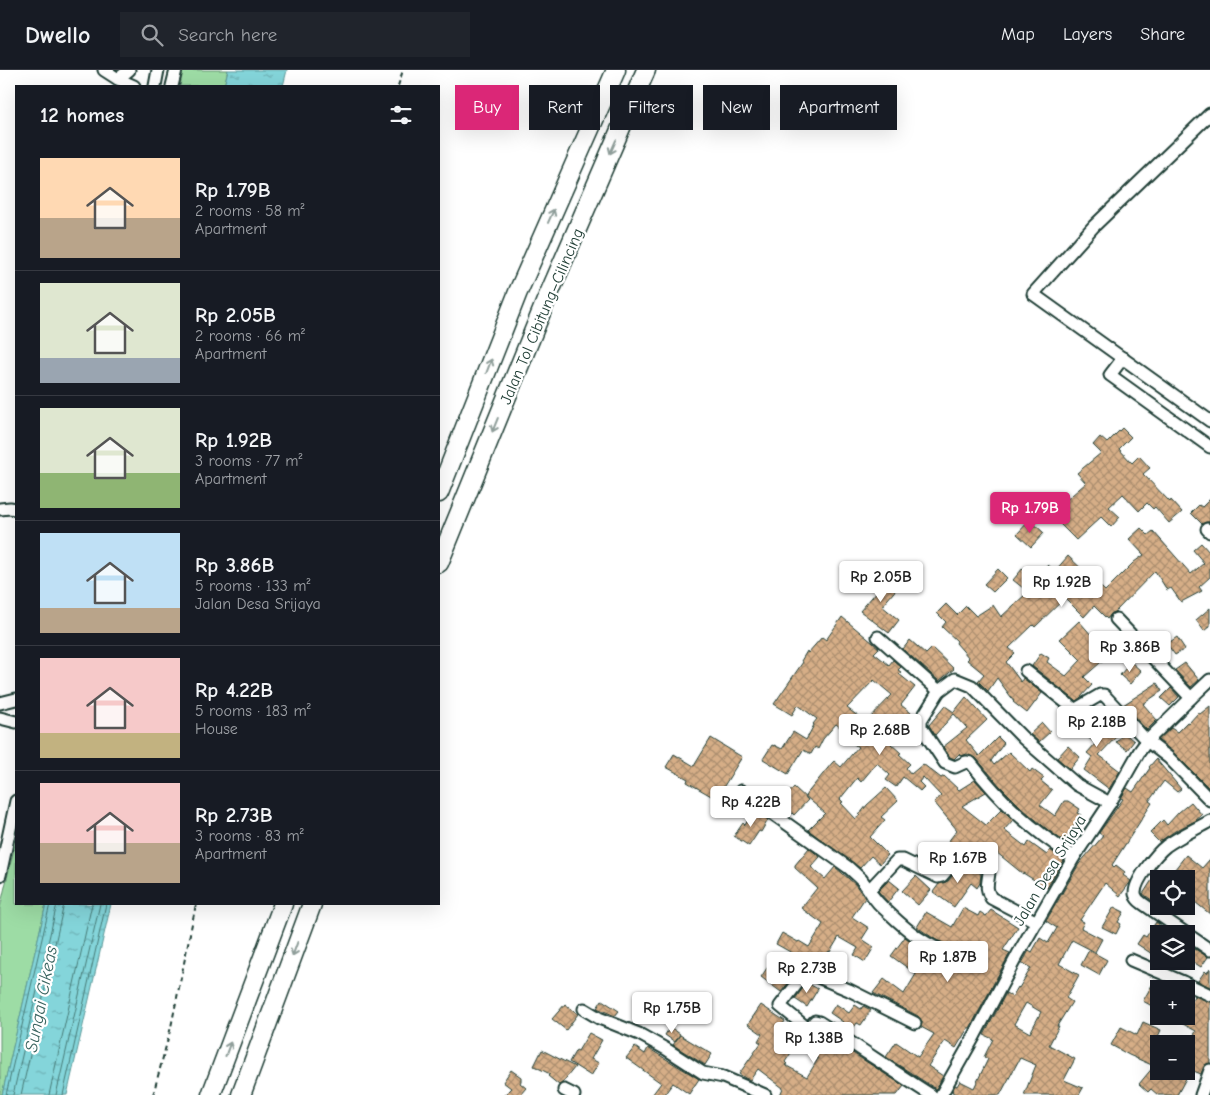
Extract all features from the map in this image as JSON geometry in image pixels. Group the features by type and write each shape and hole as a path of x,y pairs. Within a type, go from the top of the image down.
{"highway":[{"name":"Jalan Tol Cibitung–Cilincing","path":"440,561 544,303 646,70"},
{"name":"Jalan Tol Cibitung–Cilincing","path":"440,489 518,292 613,75"},
{"path":"211,1095 282,905"},
{"path":"241,1095 312,905"}],"street":[{"path":"104,70 132,85"},
{"path":"118,79 129,70"},
{"path":"155,85 158,70"},
{"path":"172,85 176,70"},
{"path":"1210,114 1094,226 1033,294 1210,421"},
{"path":"1123,358 1110,375 1210,447"},
{"path":"0,509 15,509"},
{"path":"1116,619 1191,698"},
{"path":"878,637 939,691"},
{"path":"1026,671 1076,709 1100,695 1104,695 1147,741 1169,758 1210,800"},
{"path":"1074,857 1049,841 1014,811 988,785 972,763 966,762 955,767 945,763 921,727 921,720 939,691 955,679 972,686 1024,738 1077,785 1110,803"},
{"name":"Jalan Desa Srijaya","path":"941,1095 1018,954 1074,857 1110,803 1139,752 1147,741 1210,680"},
{"path":"0,703 15,699"},
{"path":"0,718 15,722"},
{"path":"741,791 849,868 861,879 870,890 872,896 908,930 924,942 950,953"},
{"path":"0,875 15,806"},
{"path":"1210,821 1166,846 1153,859 1140,880 1135,894 1137,900 1210,950"},
{"path":"870,890 898,860 903,860 938,877 942,876 960,854 964,853 989,870 986,886 991,898 1037,922"},
{"path":"1131,960 1210,995"},
{"path":"784,961 849,990 915,1023"},
{"path":"806,972 780,1006 807,1028 816,1021 819,1022 931,1095"},
{"path":"584,1009 599,1018 639,1034 703,1073 729,1079 765,1095"},
{"path":"1202,1095 1210,1070"}],"path":[{"path":"398,85 403,70"},
{"path":"153,1095 171,1027 196,905"}],"green space":[{"path":"183,70 228,70 224,85 180,85"},
{"path":"15,844 15,905 46,905 2,1095 0,1095 0,908"}],"water":[{"path":"228,70 287,70 283,85 224,85"},
{"name":"Sungai Cikeas","path":"46,905 111,905 67,1095 2,1095"}],"building":[{"path":"1122,428 1131,437 1119,449 1132,463 1139,456 1150,468 1143,474 1182,512 1169,523 1155,507 1153,509 1147,503 1139,511 1123,494 1109,507 1120,517 1111,527 1101,517 1076,540 1045,509 1058,497 1065,501 1086,483 1077,473 1101,453 1093,445 1100,437 1107,443"},
{"path":"1210,499 1210,522 1202,524 1191,513 1199,505 1202,507"},
{"path":"1030,520 1044,533 1031,547 1017,534"},
{"path":"1141,528 1148,535 1153,531 1191,574 1204,563 1193,550 1201,543 1210,553 1210,577 1199,587 1202,591 1181,602 1171,588 1167,590 1155,571 1107,619 1094,606 1084,617 1065,598 1035,627 1033,625 1009,648 1015,653 1006,662 1021,682 1023,678 1042,693 1027,713 1013,702 997,678 988,691 978,681 984,674 967,660 969,658 956,643 957,641 942,627 946,622 937,613 946,604 957,615 966,606 976,616 993,605 1001,617 1028,592 1013,580 1023,568 1035,578 1048,565 1055,571 1068,556 1105,591 1134,562 1144,555 1129,539"},
{"path":"998,569 1007,578 993,592 984,584"},
{"path":"882,572 899,586 882,606 899,620 889,633 860,611 878,590 871,585"},
{"path":"1210,608 1210,626 1204,631 1196,620"},
{"path":"842,617 879,648 874,653 889,665 893,660 901,667 898,670 901,672 899,674 915,687 901,705 915,716 914,721 891,744 910,764 906,768 911,774 923,764 941,778 944,776 959,790 975,780 986,792 962,806 986,825 1002,809 1013,820 1004,830 1026,847 1029,842 1047,855 1050,850 1064,859 1047,888 1023,874 991,848 985,856 971,848 959,847 955,849 938,869 935,867 942,858 937,854 957,830 934,802 941,796 923,777 919,782 924,787 920,791 903,777 896,787 886,780 890,775 877,763 861,782 857,778 840,799 843,802 841,803 856,819 867,805 886,788 898,801 881,817 885,820 870,837 888,855 880,864 871,856 860,868 808,830 825,813 805,796 834,761 841,767 858,747 851,742 854,738 836,724 823,739 818,749 815,747 811,754 803,750 788,774 763,759 772,745 782,749 793,732 806,740 814,725 817,719 798,705 792,715 774,704 803,662 801,661 807,651 808,653 822,637 826,640","holes":["874,680 892,695 866,722 847,708"]},
{"path":"1079,621 1093,637 1097,633 1108,644 1102,650 1108,656 1084,677 1092,685 1076,701 1032,666 1041,653 1049,658 1047,662 1066,676 1081,660 1060,639"},
{"path":"1177,637 1185,649 1175,655 1167,644"},
{"path":"910,640 926,654 932,648 954,669 939,681 903,649"},
{"path":"1131,662 1141,671 1130,684 1120,675"},
{"path":"1185,663 1199,680 1191,687 1175,670"},
{"path":"1157,683 1162,691 1143,704 1157,720 1147,730 1123,705"},
{"path":"1171,688 1179,697 1170,706 1161,698"},
{"path":"966,697 987,720 966,740 979,756 998,737 1004,743 991,761 994,765 1009,752 1030,772 1032,769 1044,778 1041,781 1052,790 1040,805 1055,816 1064,801 1068,801 1080,809 1077,813 1081,815 1068,835 1076,840 1072,847 1023,809 976,758 967,754 961,756 959,754 954,759 950,757 943,747 967,728 954,714 935,735 929,725 945,706 954,712"},
{"path":"1210,706 1210,789 1174,753 1158,740 1171,728 1177,732 1198,713 1200,714"},
{"path":"1087,711 1118,735 1099,755 1120,771 1109,789 1084,770 1092,757 1087,753 1095,743 1070,723 1075,716 1079,716"},
{"path":"1042,723 1050,732 1039,742 1030,734"},
{"path":"1124,733 1134,741 1127,750 1116,742"},
{"path":"711,738 742,757 724,786 718,800 687,782 688,779 666,767 674,754 694,766"},
{"path":"1068,746 1080,757 1070,769 1057,758"},
{"path":"1156,759 1181,789 1177,792 1164,781 1149,801 1152,803 1112,865 1114,867 1116,865 1125,872 1123,875 1131,881 1120,896 1105,883 1080,920 1084,922 1081,928 1102,939 1095,952 1072,940 1059,964 1079,975 1066,998 1072,1002 1057,1026 1059,1026 1049,1045 1075,1059 1064,1080 1083,1088 1079,1095 1024,1095 1036,1065 1020,1058 1000,1095 958,1095 952,1092 955,1085 957,1086 960,1081 974,1088 988,1059 984,1057 993,1039 984,1035 1006,993 1012,997 1031,968 1022,963 1029,950 1032,952 1040,938 1048,943 1057,928 1046,921 1079,864 1103,836 1099,833 1123,799 1121,798 1127,788 1133,792","holes":["1026,1003 1041,1012 1030,1033 1014,1024"]},
{"path":"794,787 808,800 794,815 789,810 786,814 778,808"},
{"path":"1191,802 1202,815 1195,821 1159,842 1150,833 1163,820 1167,825"},
{"path":"754,810 768,820 749,846 734,836 743,823 745,825"},
{"path":"809,848 820,857 811,867 825,879 835,867 855,884 865,898 852,917 869,928 862,939 874,947 865,962 854,955 858,948 839,937 818,969 790,956 792,953 776,944 782,933 809,947 823,924 801,908 817,888 795,868 795,865"},
{"path":"1186,855 1202,868 1210,859 1210,914 1195,902 1195,870 1174,870"},
{"path":"964,862 975,867 975,870 981,874 980,883 977,888 971,883 954,907 933,892 939,884 948,881"},
{"path":"916,876 931,890 918,905 902,891"},
{"path":"889,880 899,888 888,902 878,891"},
{"path":"1150,883 1150,899 1143,894"},
{"path":"1114,907 1124,912 1118,922 1121,924 1116,934 1102,927"},
{"path":"963,908 978,916 980,912 986,916 991,910 1018,927 1003,950 1010,953 970,1028 968,1028 956,1048 945,1041 928,1066 943,1076 936,1089 886,1057 896,1042 918,1057 934,1034 921,1027 922,1022 918,1016 873,993 884,979 904,994 916,974 891,956 905,937 938,957 948,960 955,958 957,952 955,948 936,940 917,927 926,912 952,927"},
{"path":"1150,931 1150,953 1137,944 1143,935 1146,937"},
{"path":"1195,949 1208,957 1201,967 1195,963"},
{"path":"1089,950 1107,960 1099,975 1081,965"},
{"path":"771,962 782,970 795,975 781,992 761,977"},
{"path":"1210,968 1210,987 1198,981 1205,971 1207,973"},
{"path":"808,981 810,982 809,984 818,989 807,1007 795,999"},
{"path":"1150,989 1150,1005 1143,1001"},
{"path":"1195,996 1210,1002 1210,1063 1205,1065 1201,1074 1195,1072 1194,1035 1196,1031 1185,1025 1195,1025"},
{"path":"602,1000 619,1011 615,1016 597,1008"},
{"path":"565,1004 578,1014 566,1030 552,1019"},
{"path":"836,1004 849,1013 855,1005 861,1009 863,1006 871,1010 861,1025 857,1023 850,1033 840,1026 843,1022 830,1013"},
{"path":"761,1005 785,1021 782,1026 791,1030 784,1042 794,1048 785,1065 807,1077 818,1059 801,1048 810,1035 817,1030 904,1086 897,1095 780,1095 783,1088 758,1069 750,1080 745,1078 739,1074 761,1043 758,1041 762,1034 748,1024"},
{"path":"1143,1022 1161,1030 1159,1035 1150,1035 1150,1064 1111,1045 1121,1027 1137,1035"},
{"path":"670,1027 680,1034 675,1042 665,1035"},
{"path":"589,1033 602,1040 591,1059 599,1063 591,1076 569,1062"},
{"path":"680,1035 712,1054 705,1065 673,1045"},
{"path":"635,1047 645,1054 648,1048 699,1079 689,1094 673,1083 664,1095 652,1095 661,1083 626,1058"},
{"path":"542,1050 575,1067 559,1085 548,1076 550,1074 534,1066"},
{"path":"511,1070 521,1077 520,1083 526,1088 520,1095 504,1095 511,1088 503,1082"},
{"path":"1150,1071 1150,1080 1185,1080 1177,1095 1158,1095 1151,1089 1148,1092 1139,1084"}]}
